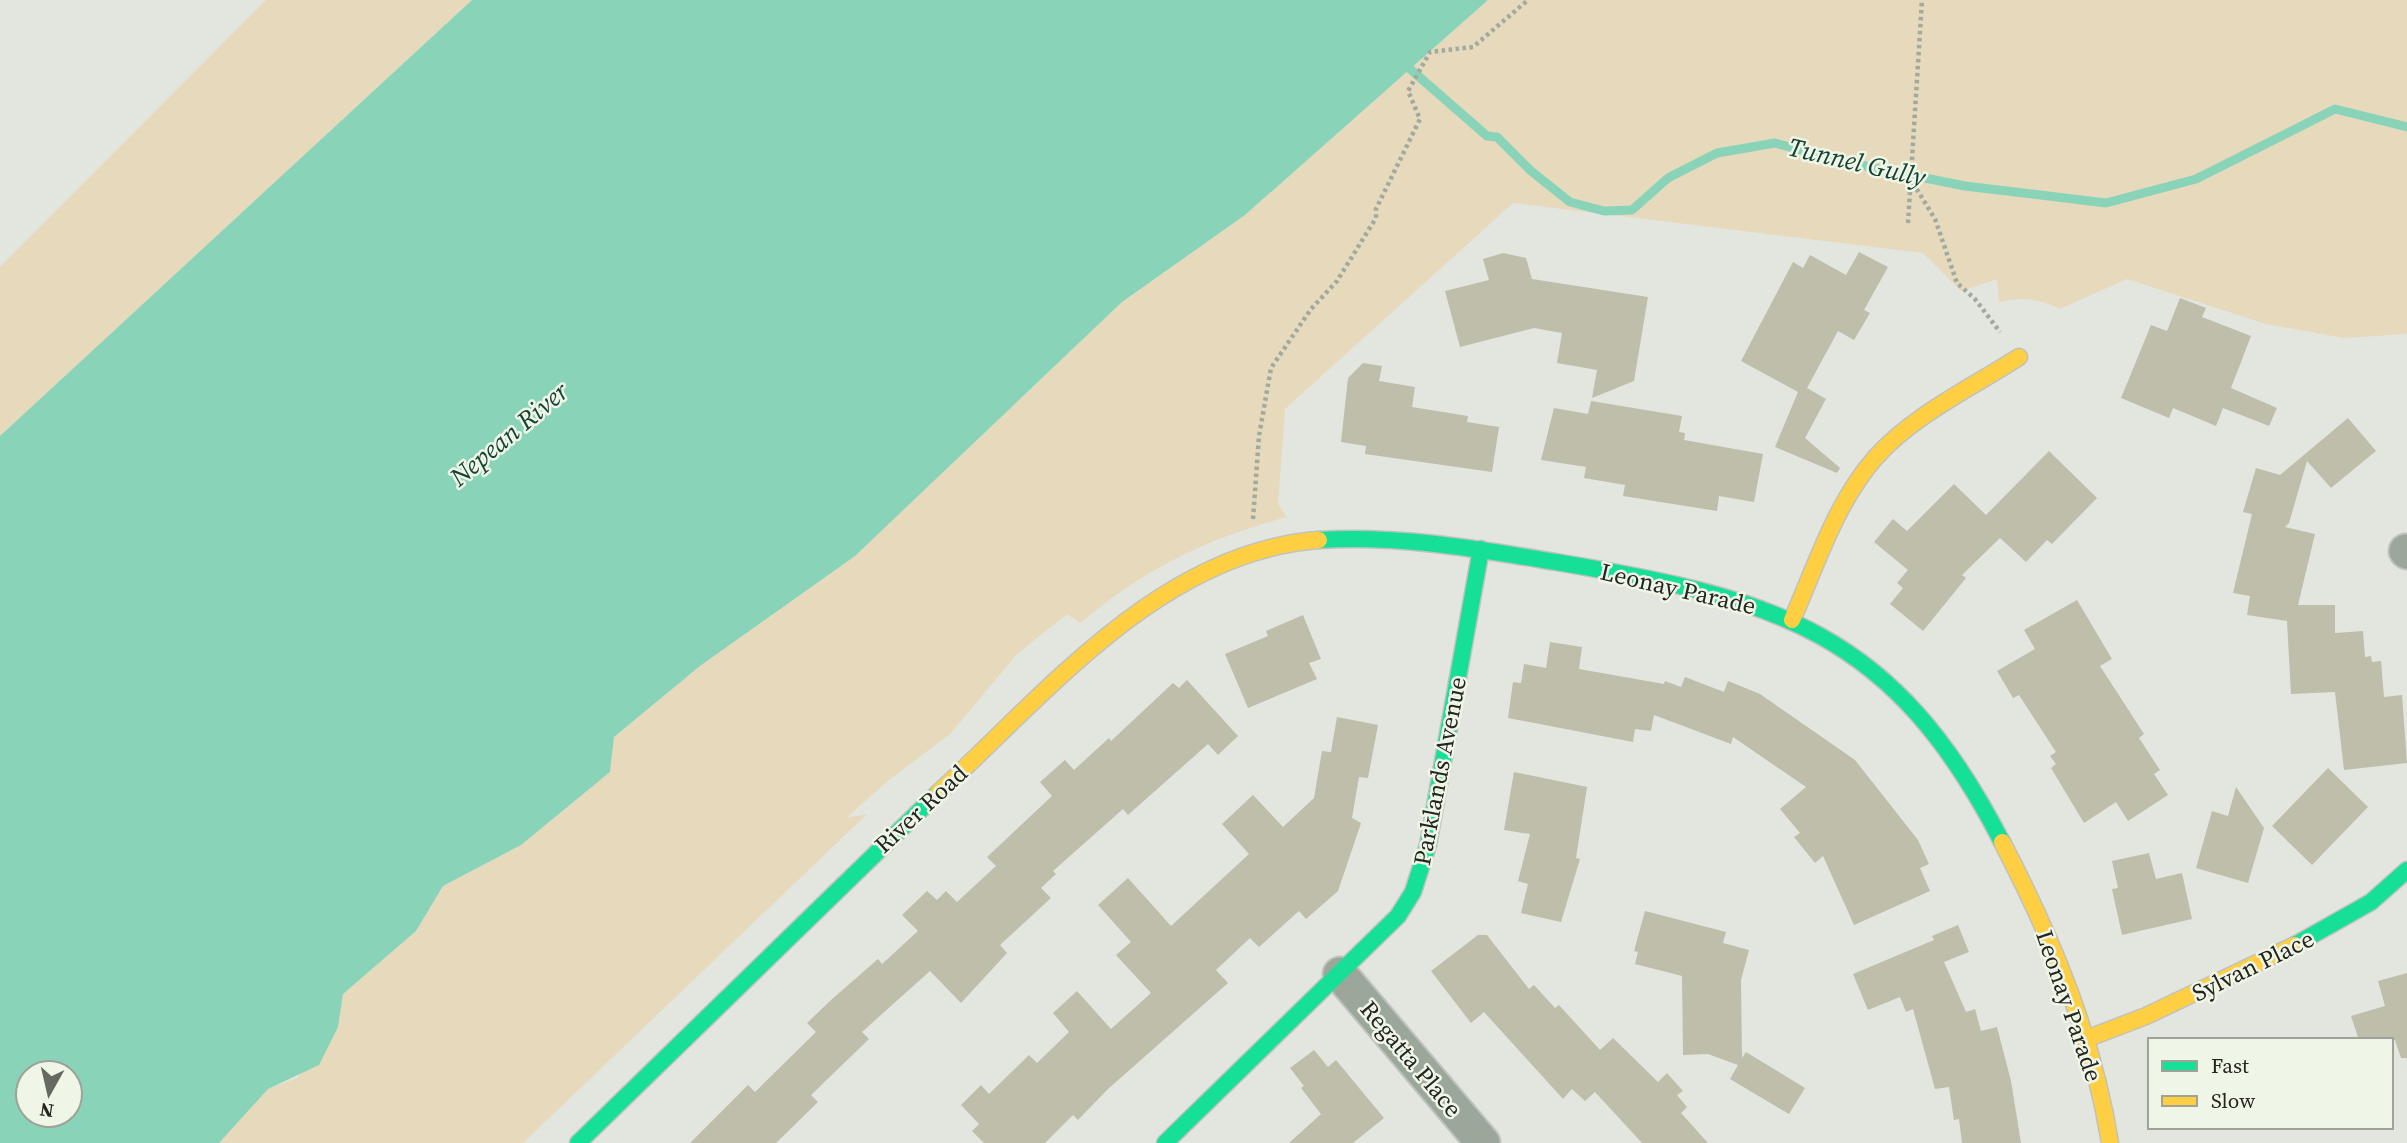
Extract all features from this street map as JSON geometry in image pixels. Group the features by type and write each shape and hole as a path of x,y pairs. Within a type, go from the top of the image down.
{"street":[{"path":"1792,620 1856,485 1876,457 1899,437 2019,357"},
{"name":"Leonay Parade","path":"1309,541 1353,536 1399,538 1481,549 1708,591 1792,620 1847,652 1885,680 1923,717 1949,749 1966,774 2020,875 2056,955 2086,1039 2110,1143"},
{"name":"River Road","path":"578,1143 814,908 1115,632 1183,582 1263,551 1309,541"},
{"name":"Parklands Avenue","path":"1164,1143 1398,916 1419,877 1432,827 1481,549"},
{"name":"Sylvan Place","path":"2086,1039 2143,1019 2344,921 2379,896 2407,870"},
{"name":"Regatta Place","path":"1340,974 1483,1143"}],"path":[{"path":"1252,527 1259,436 1271,368 1311,309 1337,281 1376,218 1376,208 1420,119 1408,91 1430,52 1474,47 1528,0"},
{"path":"1908,223 1913,182 1922,0"},
{"path":"1913,182 1936,219 1956,283 1976,299 2019,357"}],"shaded area":[{"path":"266,0 472,0 0,436 0,267"},
{"path":"1488,0 2407,0 2407,334 2344,338 2266,324 2127,279 2060,309 2030,300 1999,302 1997,279 1961,291 1923,253 1513,203 1285,409 1278,504 1287,517 1229,535 1178,558 1129,586 1080,623 1067,614 1017,654 950,734 889,780 846,818 867,814 523,1143 219,1143 268,1089 297,1078 338,1027 343,994 416,931 443,886 521,845 610,772 614,737 700,666 855,556 1122,302 1245,215"}],"water":[{"name":"Nepean River","path":"472,0 1488,0 1245,215 1122,302 855,556 700,666 614,737 610,772 521,845 443,886 416,931 343,994 338,1027 319,1065 268,1089 219,1143 0,1143 0,436"}],"building":[{"path":"1859,252 1888,267 1864,310 1870,313 1854,340 1838,331 1807,388 1826,399 1805,438 1840,468 1837,473 1775,447 1798,392 1741,361 1793,262 1803,268 1810,255 1846,275"},
{"path":"1503,253 1526,258 1532,279 1648,297 1634,381 1592,398 1597,370 1557,363 1562,333 1534,328 1460,347 1445,291 1489,280 1483,259"},
{"path":"2180,298 2206,308 2202,317 2251,336 2231,388 2277,408 2269,426 2223,408 2216,426 2173,408 2169,418 2121,398 2151,325 2167,331"},
{"path":"1363,363 1382,366 1379,381 1415,387 1412,407 1468,416 1467,422 1499,427 1492,472 1365,454 1366,446 1341,442 1348,378"},
{"path":"1591,401 1682,416 1679,432 1685,433 1684,440 1763,454 1754,502 1719,496 1717,511 1623,496 1625,485 1584,478 1586,467 1541,460 1554,408 1588,414"},
{"path":"2348,418 2376,451 2331,488 2307,461 2289,523 2285,527 2315,534 2298,605 2335,605 2335,633 2363,631 2365,657 2371,656 2372,662 2381,661 2384,697 2402,695 2407,763 2344,770 2335,692 2291,694 2287,621 2247,615 2250,596 2233,593 2252,514 2243,512 2256,468 2280,475"},
{"path":"2049,451 2097,498 2052,544 2047,540 2026,562 2000,538 1962,575 1966,578 1923,631 1890,604 1903,588 1897,583 1908,570 1874,542 1893,519 1907,531 1954,484 1986,515"},
{"path":"2077,600 2112,659 2100,666 2144,734 2139,738 2160,770 2154,774 2168,795 2128,821 2116,802 2084,823 2051,768 2056,764 2050,756 2056,752 2019,695 2013,698 1997,671 2035,649 2024,630"},
{"path":"1303,615 1321,659 1309,663 1317,679 1248,708 1225,654 1268,636 1266,631"},
{"path":"1550,642 1582,647 1579,669 1664,684 1665,681 1681,687 1685,677 1724,692 1728,681 1760,694 1855,760 1918,840 1929,864 1920,868 1930,891 1854,925 1823,856 1815,863 1794,837 1800,833 1780,809 1806,787 1733,737 1731,744 1654,715 1651,731 1635,729 1633,742 1508,718 1513,682 1521,683 1524,664 1546,668"},
{"path":"1187,680 1238,736 1218,755 1208,744 1128,815 1123,809 1053,871 1056,874 1041,888 1051,898 1000,945 1007,953 961,1003 930,971 862,1032 869,1039 811,1095 818,1102 776,1143 690,1143 748,1085 755,1092 816,1032 807,1023 831,1000 878,959 882,964 918,931 902,915 927,891 937,900 946,891 957,902 996,866 987,857 1052,796 1040,782 1065,760 1074,770 1109,738 1111,741 1173,683 1179,688"},
{"path":"1337,717 1378,725 1368,778 1359,777 1352,818 1361,823 1338,891 1306,919 1299,911 1259,947 1250,938 1216,970 1228,983 1108,1089 1078,1120 1073,1115 1045,1143 984,1143 972,1131 979,1124 961,1105 981,1085 989,1094 1029,1055 1037,1063 1069,1032 1053,1013 1077,991 1111,1029 1151,993 1116,955 1131,942 1098,905 1128,878 1171,926 1249,854 1222,824 1253,795 1283,827 1314,798 1322,751 1331,752"},
{"path":"2328,768 2368,807 2312,865 2272,826"},
{"path":"1514,772 1587,787 1576,858 1580,859 1561,922 1521,913 1528,884 1518,881 1530,834 1504,830"},
{"path":"2236,787 2264,828 2248,883 2196,868 2212,811 2228,816"},
{"path":"2149,853 2156,879 2182,873 2192,919 2122,935 2112,889 2118,888 2112,861"},
{"path":"1645,911 1726,932 1723,943 1749,950 1741,980 1742,1058 1746,1052 1805,1088 1789,1114 1730,1079 1738,1065 1708,1054 1683,1055 1682,976 1635,964 1638,952 1634,951"},
{"path":"1958,925 1969,952 1944,962 1966,1012 1975,1009 1981,1031 1997,1027 2011,1081 2021,1143 1962,1143 1959,1119 1954,1120 1949,1087 1935,1089 1913,1009 1906,1012 1900,997 1868,1010 1853,974 1934,940 1932,936"},
{"path":"1478,935 1487,935 1529,989 1534,985 1555,1008 1559,1005 1600,1050 1613,1038 1658,1082 1667,1073 1683,1091 1677,1095 1687,1107 1681,1113 1708,1143 1642,1143 1595,1092 1585,1101 1572,1089 1563,1099 1484,1012 1471,1023 1431,971"},
{"path":"2407,973 2407,1058 2401,1058 2393,1038 2358,1038 2351,1016 2385,1006 2378,981"},
{"path":"1314,1050 1328,1067 1336,1060 1384,1118 1353,1143 1289,1143 1321,1114 1290,1068"}],"waterway":[{"name":"Tunnel Gully","path":"1401,61 1487,136 1497,137 1531,171 1570,202 1604,211 1632,210 1668,178 1717,153 1775,143 1850,163 1965,186 2106,203 2196,179 2335,109 2407,127"}],"traffic: fast":[{"path":"1319,540 1408,541 1497,552 1634,576 1704,592 1765,611 1821,636 1871,670 1917,714 1961,771 2002,842"},
{"path":"1165,1143 1398,916 1413,892 1428,845 1481,549"},
{"path":"578,1143 938,793"},
{"path":"2295,945 2371,902 2407,870"}],"traffic: slow":[{"path":"1792,620 1837,515 1875,458 1925,415 2019,357"},
{"path":"938,793 1065,672 1110,634 1158,599 1208,570 1262,550 1319,540"},
{"path":"2002,842 2038,914 2082,1026 2103,1103 2110,1143"},
{"path":"2086,1039 2146,1016 2295,945"}]}
